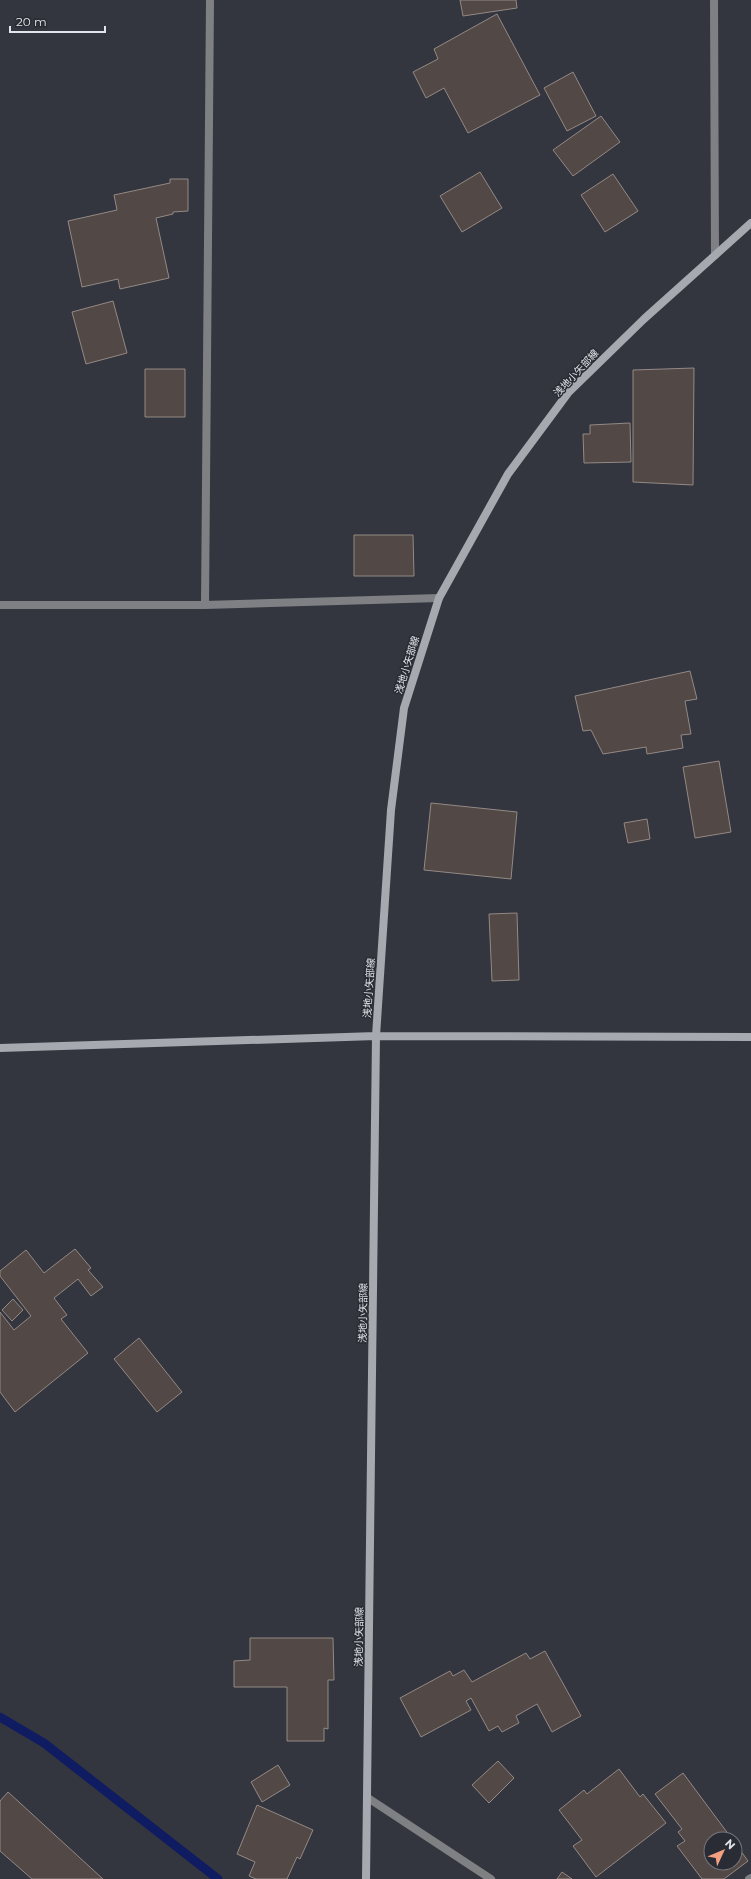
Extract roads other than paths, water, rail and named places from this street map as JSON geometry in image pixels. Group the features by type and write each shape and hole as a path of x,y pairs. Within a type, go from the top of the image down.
{"main road":[{"name":"浅地小矢部線","path":"366,1879 376,1036 390,810 404,708 439,598 508,474 568,393 644,319 751,223"},
{"path":"0,1048 376,1036 751,1037"}],"street":[{"path":"205,605 210,0"},
{"path":"714,0 715,255"},
{"path":"0,605 205,605 439,598"},
{"path":"368,1798 491,1879"}],"waterway":[{"path":"0,1717 44,1743 218,1879"}]}
